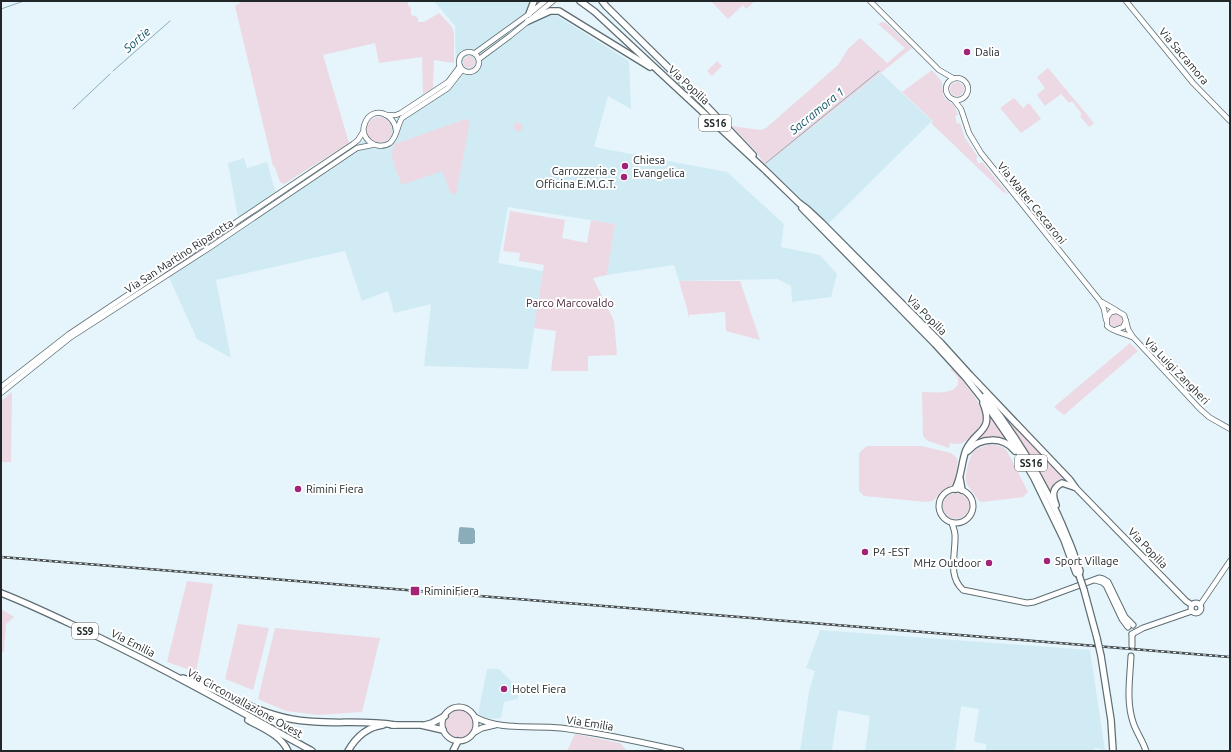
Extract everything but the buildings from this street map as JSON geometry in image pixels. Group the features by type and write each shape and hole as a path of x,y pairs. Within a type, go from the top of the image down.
{"main road":[{"path":"529,14 534,1"},
{"name":"Via Popilia","path":"580,1 595,12 807,209 941,343 968,377"},
{"path":"602,1 747,147 764,169"},
{"path":"528,21 550,11 559,12 666,78"},
{"path":"968,377 1070,480 1075,487"},
{"name":"SS16","path":"968,377 1020,454 1034,478 1064,540 1076,573 1079,575"},
{"name":"SS16","path":"968,377 999,414 1026,453 1068,539 1080,571 1079,575 1101,656 1112,720 1114,751"},
{"path":"955,489 960,479 965,454 969,445 986,426 986,415 981,397"},
{"path":"965,454 971,447 984,441 998,441 1005,443 1012,447 1034,478"},
{"path":"960,479 962,490"},
{"path":"1068,539 1063,520 1053,496 1056,487 1062,483 1075,487"},
{"name":"Via Popilia","path":"1075,487 1186,601 1192,605"},
{"path":"955,534 961,523 970,517 973,507 970,497 962,490 955,489 945,493 939,506 941,515 944,519 952,523 961,523"},
{"path":"952,523 955,534 954,575 960,586 968,591 1027,603 1034,602 1099,578 1104,579 1108,582 1125,617 1133,629 1132,646"},
{"name":"Via Emilia","path":"1,593 40,609 168,673"},
{"path":"1133,629 1188,614 1192,611 1195,613 1199,612 1201,608 1200,604 1196,603 1192,605 1192,611"},
{"path":"1131,656 1129,698 1131,712 1133,722 1146,751"},
{"path":"168,673 192,681 252,708 292,719 322,723 371,722 395,725"},
{"name":"Via Circonvallazione Ovest","path":"168,673 312,751"},
{"path":"220,700 234,711 279,738 285,744 288,751"},
{"path":"349,749 367,730 378,726 421,725 432,723 445,716 448,712 458,708 466,709 471,712 474,717 476,727 475,732 468,739 458,741 448,737 443,730 443,720 445,716"},
{"name":"Via Emilia","path":"474,717 496,725 576,730 609,735 681,751"},
{"path":"421,725 443,730"},
{"name":"Via Emilia","path":"475,732 482,728 496,725"},
{"path":"453,751 458,741"},
{"path":"1144,745 1150,751"}],"street":[{"path":"475,53 479,59 479,66 474,71 468,72 461,68 459,60 462,55 468,52 475,53 545,1"},
{"path":"479,59 553,1"},
{"path":"870,1 939,70 945,79 947,94 954,100 959,100 964,97 968,92 967,83 960,78 952,78 939,70"},
{"name":"Via Sacramora","path":"1126,1 1193,83 1230,121"},
{"path":"461,68 448,88 402,118 398,123 394,136 388,144 379,146 368,142 363,132 363,127 368,118 376,114 396,115 400,113 448,82 461,68"},
{"path":"946,84 952,78"},
{"path":"961,109 964,97"},
{"name":"Via Walter Ceccaroni","path":"954,100 961,109 969,133 981,154 1100,301 1104,309 1107,326 1115,330"},
{"path":"386,115 394,122 396,131"},
{"name":"Via San Martino Riparotta","path":"1,387 69,334 355,144 363,132"},
{"name":"Via San Martino Riparotta","path":"1,393 71,337 208,248 356,148 372,144"},
{"name":"Via Walter Ceccaroni","path":"1100,301 1124,315 1126,321"},
{"path":"1106,320 1111,312 1117,311"},
{"path":"1115,330 1123,327 1126,321"},
{"name":"Via Luigi Zangheri","path":"1126,321 1128,330 1133,337 1199,408 1209,417 1230,429"},
{"name":"Via Luigi Zangheri","path":"1115,330 1133,337"},
{"path":"1200,604 1230,561"}],"shaded area":[{"path":"434,1 540,1 557,16 629,61 631,109 608,96 594,147 727,172 784,224 781,247 820,255 837,274 831,297 792,302 791,286 777,279 679,281 674,265 607,275 615,224 508,207 498,263 543,271 528,369 424,366 431,304 394,313 388,291 362,301 345,251 216,280 231,358 197,339 167,273 239,223 228,163 244,158 247,168 267,162 277,197 422,102 456,77 455,26"},
{"path":"881,73 932,121 827,225 765,165"},
{"path":"460,527 474,528 475,543 460,544 460,542 458,542"},
{"path":"820,630 1090,650 1105,750 1095,748 1094,751 986,751 986,744 974,742 979,709 961,706 955,751 865,751 870,716 838,710 832,751 800,751 809,692 815,671 806,668"},
{"path":"487,669 499,669 518,688 518,699 504,702 501,718 487,719 478,714"}],"green space":[{"path":"243,1 408,1 408,5 411,8 411,15 418,18 418,22 424,22 439,13 452,27 454,33 454,63 434,60 433,88 423,94 422,57 379,63 375,43 323,55 349,143 284,184 280,182 273,166 235,6"},
{"path":"711,1 755,1 746,9 743,5 728,19"},
{"path":"882,22 886,23 912,48 765,165 755,150 731,126 761,130 766,128 838,65 848,49 860,38 887,63 905,48 878,24"},
{"path":"469,56 473,58 475,62 473,66 469,68 465,66 463,62 465,58"},
{"path":"717,61 722,66 712,76 707,71"},
{"path":"1048,68 1094,123 1089,127 1080,116 1082,114 1072,101 1069,103 1061,94 1045,106 1037,95 1045,88 1037,77"},
{"path":"932,70 942,82 943,95 945,99 954,105 958,115 955,116 957,124 960,123 965,138 978,157 976,159 979,164 982,162 1008,194 1003,192 931,123 933,121 902,92"},
{"path":"954,82 960,82 964,86 964,92 960,96 954,96 950,92 950,86"},
{"path":"1014,98 1023,108 1029,103 1041,119 1021,133 1000,108"},
{"path":"379,117 388,121 392,130 388,139 379,143 370,139 366,130 370,121"},
{"path":"466,119 470,122 456,194 451,194 442,171 402,185 393,159 392,153 395,144"},
{"path":"516,123 520,123 522,127 520,131 516,131 514,129 514,125"},
{"name":"Parco Marcovaldo","path":"510,211 565,220 562,238 587,243 591,220 615,224 607,275 593,278 614,321 617,355 588,356 588,371 551,371 556,331 534,328 544,265 519,261 520,253 503,251"},
{"path":"679,281 740,281 760,340 726,331 725,312 689,315 688,318 688,312"},
{"path":"1113,313 1119,313 1123,317 1123,323 1119,327 1113,327 1109,323 1109,317"},
{"path":"1130,343 1138,351 1064,415 1054,407"},
{"path":"953,368 978,402 982,411 983,419 980,428 965,442 960,444 950,443 949,448 928,441 923,436 922,392 944,392 954,389 957,385 958,378 957,375 950,370"},
{"path":"12,392 11,462 1,462 1,401"},
{"path":"990,415 1009,442 992,437 975,441 986,430"},
{"path":"1005,415 1067,480 1053,484 1050,493 1004,416"},
{"path":"992,444 1003,447 1007,451 1028,492 1023,497 983,502 979,501 968,486 966,482 966,475 972,454 975,450"},
{"path":"867,446 921,446 951,453 956,457 958,462 955,481 951,486 940,492 932,501 926,502 864,496 859,491 859,454"},
{"path":"956,493 965,497 969,506 965,515 956,519 947,515 943,506 947,497"},
{"path":"187,581 213,584 196,672 167,662"},
{"path":"1,609 14,617 6,624 4,652 1,653"},
{"path":"238,624 269,628 253,690 225,679"},
{"path":"275,628 380,638 362,712 318,715 286,711 258,699"},
{"path":"459,710 469,714 473,724 469,734 459,738 449,734 445,724 449,714"},
{"path":"575,734 620,743 627,751 567,751"}],"waterway":[{"name":"Sortie","path":"1,9 24,1"},
{"name":"Sortie","path":"113,71 170,21"},
{"name":"Sacramora 1","path":"766,163 879,71"},
{"name":"Sortie","path":"73,109 110,74"}],"railway":[{"path":"1,557 1230,657"}],"place":[{"name":"Dalia","path":"967,52"},
{"name":"Chiesa Evangelica","path":"625,166"},
{"name":"Carrozzeria e Officina E.M.G.T.","path":"624,177"},
{"name":"Rimini Fiera","path":"298,489"},
{"name":"P4 -EST","path":"865,552"},
{"name":"Sport Village","path":"1047,561"},
{"name":"MHz Outdoor","path":"989,563"},
{"name":"RiminiFiera","path":"415,591"},
{"name":"Hotel Fiera","path":"504,689"}]}
